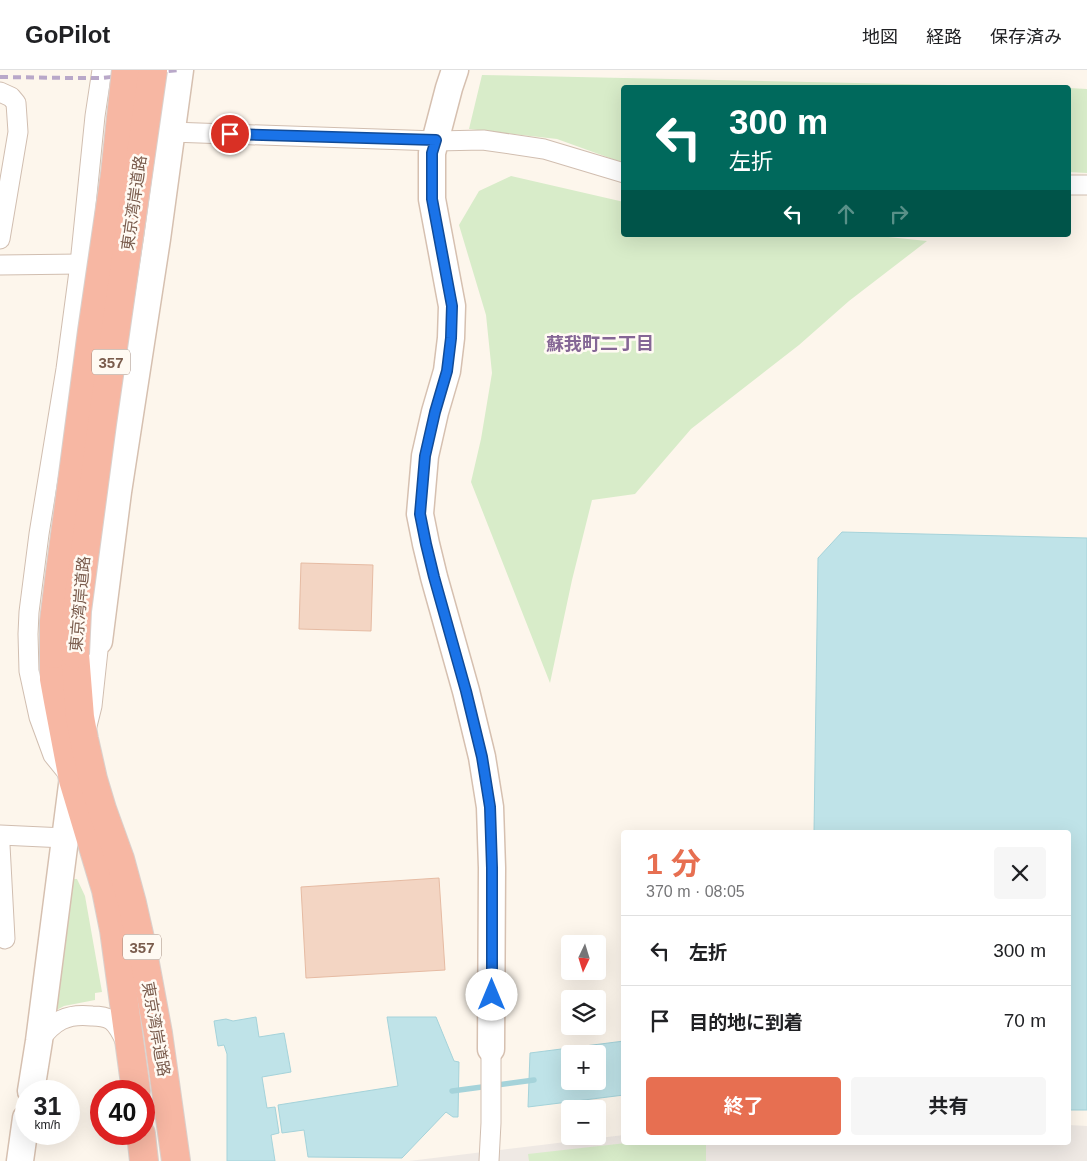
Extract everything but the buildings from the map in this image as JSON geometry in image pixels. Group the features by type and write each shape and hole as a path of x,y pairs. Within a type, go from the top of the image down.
{"highway":[{"name":"東京湾岸道路","path":"126,70 115,174 54,621 80,717 93,779 120,859 136,920 158,1033 176,1161"},
{"name":"東京湾岸道路","path":"134,1080 116,939 108,898 73,780 54,679 64,654 78,602 153,70"},
{"path":"142,1145 144,1161"}],"street":[{"path":"73,780 53,754 39,717 29,671 28,634 37,553 66,369 80,264 95,116 102,70"},
{"path":"32,1080 73,780 92,706 118,492 157,238 180,70"},
{"path":"455,70 432,153 432,199 452,306 451,338 447,371 425,456 420,514 432,568 482,757 490,807 492,868 491,1123 489,1161"},
{"path":"0,92 11,97 16,103 18,132 2,218 0,239"},
{"path":"171,132 482,140 544,149 621,172"},
{"path":"1071,185 1087,185"},
{"path":"0,265 80,264"},
{"path":"0,835 65,838"},
{"path":"0,845 5,939"},
{"path":"38,1040 54,1024 64,1018 85,1015 112,1020 121,1032 130,1051"},
{"path":"20,1161 22,1145"}],"shaded area":[{"path":"1071,1125 1087,1126 1087,1161 409,1161 561,1143 561,1145 606,1145 606,1137 621,1135 621,1145 1071,1145"}],"green space":[{"path":"482,75 945,85 621,85 621,161 557,139 469,129"},
{"path":"1071,88 1087,89 1087,173 1071,172"},
{"path":"511,176 621,201 621,237 888,237 927,241 849,301 799,345 691,429 635,494 592,500 572,580 550,683 471,482 481,439 492,373 486,315 459,225 479,191"},
{"path":"70,879 77,879 85,896 102,992 95,993 95,1000 64,1006 53,1012"},
{"path":"621,1144 706,1145 706,1161 529,1161 528,1154"}],"water":[{"path":"842,532 1087,538 1087,1110 1071,1110 1071,830 814,830 818,558"},
{"path":"256,1017 259,1037 284,1033 291,1072 262,1077 267,1108 275,1107 279,1133 271,1135 275,1161 227,1161 227,1054 224,1045 218,1046 214,1021 226,1019 233,1021"},
{"path":"387,1017 436,1017 454,1061 459,1062 458,1117 453,1117 446,1112 402,1158 308,1157 304,1130 282,1133 278,1105 398,1086"},
{"path":"621,1041 621,1095 584,1100 561,1100 561,1103 528,1107 530,1053 561,1049 561,1090 606,1090 606,1045 593,1045"}],"waterway":[{"path":"452,1091 534,1080"}],"railway":[{"path":"0,77 101,78 179,70"}],"district":[{"name":"蘇我町二丁目","path":"600,344"}],"route":[{"path":"230,134 436,140 432,153 432,199 452,306 451,338 447,371 425,456 420,514 434,577 466,691 482,757 490,807 492,995"}]}
